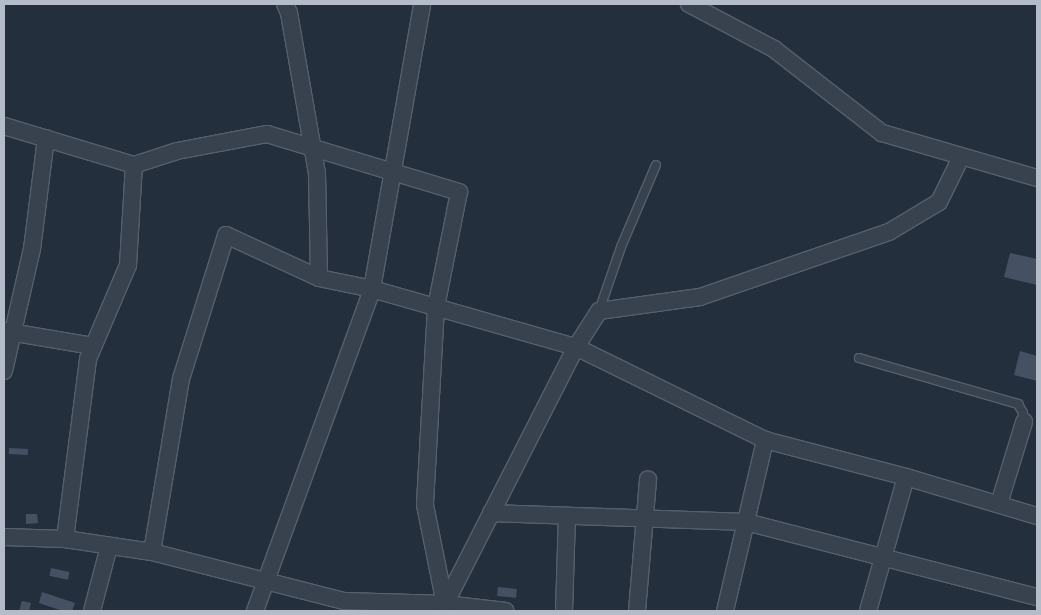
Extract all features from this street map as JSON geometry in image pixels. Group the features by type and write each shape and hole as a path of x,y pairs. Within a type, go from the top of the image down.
{"street":[{"path":"285,4 289,13 317,173 319,278"},
{"path":"255,611 372,289 422,4"},
{"path":"689,4 774,49 882,133 1037,178"},
{"path":"4,126 134,165 177,151 267,134 459,192 436,307 425,505 446,608"},
{"path":"4,371 8,332 32,249 46,138"},
{"path":"446,608 491,513 576,347 599,311 700,297 889,232 938,202 961,157"},
{"path":"65,538 88,359 128,264 134,165"},
{"path":"152,552 181,379 226,235 319,278 372,289 576,347 765,440 906,477 1037,516"},
{"path":"8,332 94,346"},
{"path":"999,504 1024,422"},
{"path":"725,611 765,440"},
{"path":"868,611 906,477"},
{"path":"637,611 648,480"},
{"path":"491,513 746,522 1037,597"},
{"path":"564,611 566,516"},
{"path":"4,537 65,538 152,552 343,606 506,611"},
{"path":"92,611 108,546"}],"lane":[{"path":"599,311 620,247 656,165"},
{"path":"858,358 1018,404 1024,413 1024,422"}],"building":[{"path":"1010,253 1037,259 1037,285 1004,277"},
{"path":"1020,351 1037,356 1037,381 1014,375"},
{"path":"9,448 28,449 28,455 9,454"},
{"path":"26,514 37,514 38,523 26,524"},
{"path":"51,568 70,572 68,580 49,576"},
{"path":"498,587 517,589 516,598 497,596"},
{"path":"42,592 75,603 72,611 63,611 39,603"},
{"path":"22,601 31,603 29,611 19,611"}]}
